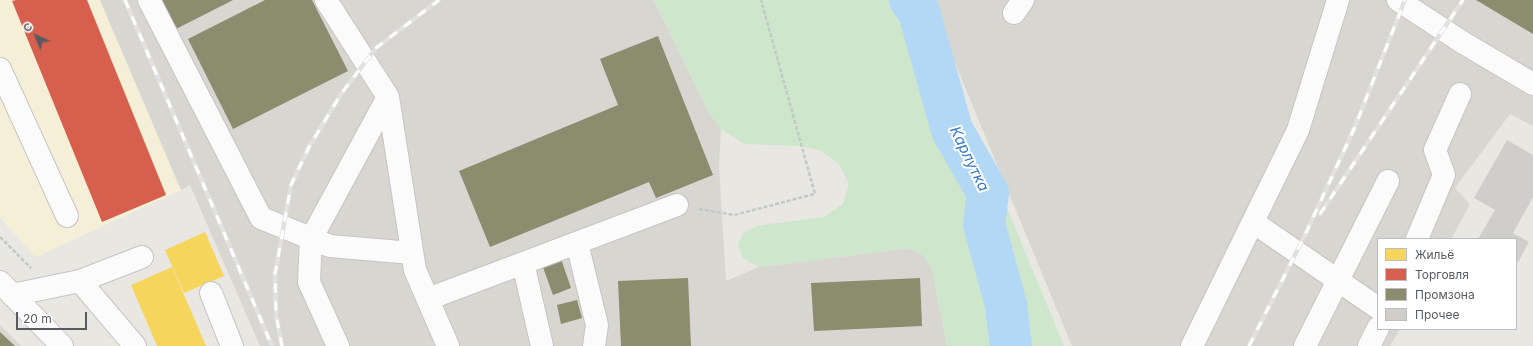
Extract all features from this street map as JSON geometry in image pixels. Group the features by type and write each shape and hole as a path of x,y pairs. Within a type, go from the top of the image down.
{"street":[{"path":"149,0 261,218 330,246 412,253"},
{"path":"326,0 388,97 415,270 448,346"},
{"path":"1322,0 1332,21"},
{"path":"1192,346 1298,130 1338,0"},
{"path":"1398,0 1462,42 1533,84"},
{"path":"0,69 67,216"},
{"path":"1417,238 1444,175 1434,150 1460,94"},
{"path":"338,346 309,282 311,239 388,97"},
{"path":"1304,346 1339,281 1388,181"},
{"path":"428,299 677,205"},
{"path":"1253,222 1377,307"},
{"path":"577,243 597,324 594,346"},
{"path":"6,289 80,281 142,257"},
{"path":"523,263 542,346"},
{"path":"80,281 135,346"},
{"path":"6,289 62,346"},
{"path":"210,293 232,346"},
{"path":"1369,346 1377,330"}],"path":[{"path":"677,205 734,215 815,194 761,0"}],"shaded area":[{"path":"0,0 100,0 181,190 36,257 0,218"},
{"path":"100,0 654,0 707,109 721,129 719,166 726,281 759,267 910,248 923,255 932,269 947,346 260,346 190,185 181,190"},
{"path":"929,0 1533,0 1533,126 1510,114 1455,188 1470,204 1452,238 1377,238 1377,330 1399,330 1390,346 1072,346"},
{"path":"0,325 21,346 0,346"}],"green space":[{"path":"654,0 921,0 1064,346 947,346 932,269 923,255 910,248 759,267 743,258 738,245 744,232 761,225 824,217 843,204 849,184 839,164 819,150 799,146 744,144 721,129 707,109"}],"building: Жильё":[{"path":"205,232 224,276 184,293 165,250"},
{"path":"172,267 206,346 157,346 131,285"}],"building: Торговля":[{"path":"87,0 166,195 102,222 12,1"}],"building: Промзона":[{"path":"161,0 233,0 176,29"},
{"path":"265,0 312,0 348,71 233,129 188,39"},
{"path":"1476,0 1533,0 1533,34"},
{"path":"658,36 713,175 656,198 649,182 490,247 459,171 618,105 600,59"},
{"path":"560,256 571,288 553,295 541,262"},
{"path":"688,278 691,346 621,346 618,281"},
{"path":"920,278 922,326 814,331 811,283"},
{"path":"577,300 582,318 561,324 557,305"},
{"path":"0,332 15,346 0,346"}],"building: Прочее":[{"path":"1507,140 1533,155 1533,197 1513,233 1529,242 1518,262 1517,238 1479,238 1495,210 1474,198"}],"waterway":[{"name":"Карлутка","path":"910,0 919,12 952,130 988,193 984,224 1006,305 1011,346"}],"railway":[{"path":"125,0 272,346"},
{"path":"282,346 276,315 275,274 291,185 309,147 341,94 376,48 439,0"},
{"path":"1249,346 1305,235 1354,129 1405,0"},
{"path":"1320,214 1463,0"}]}
